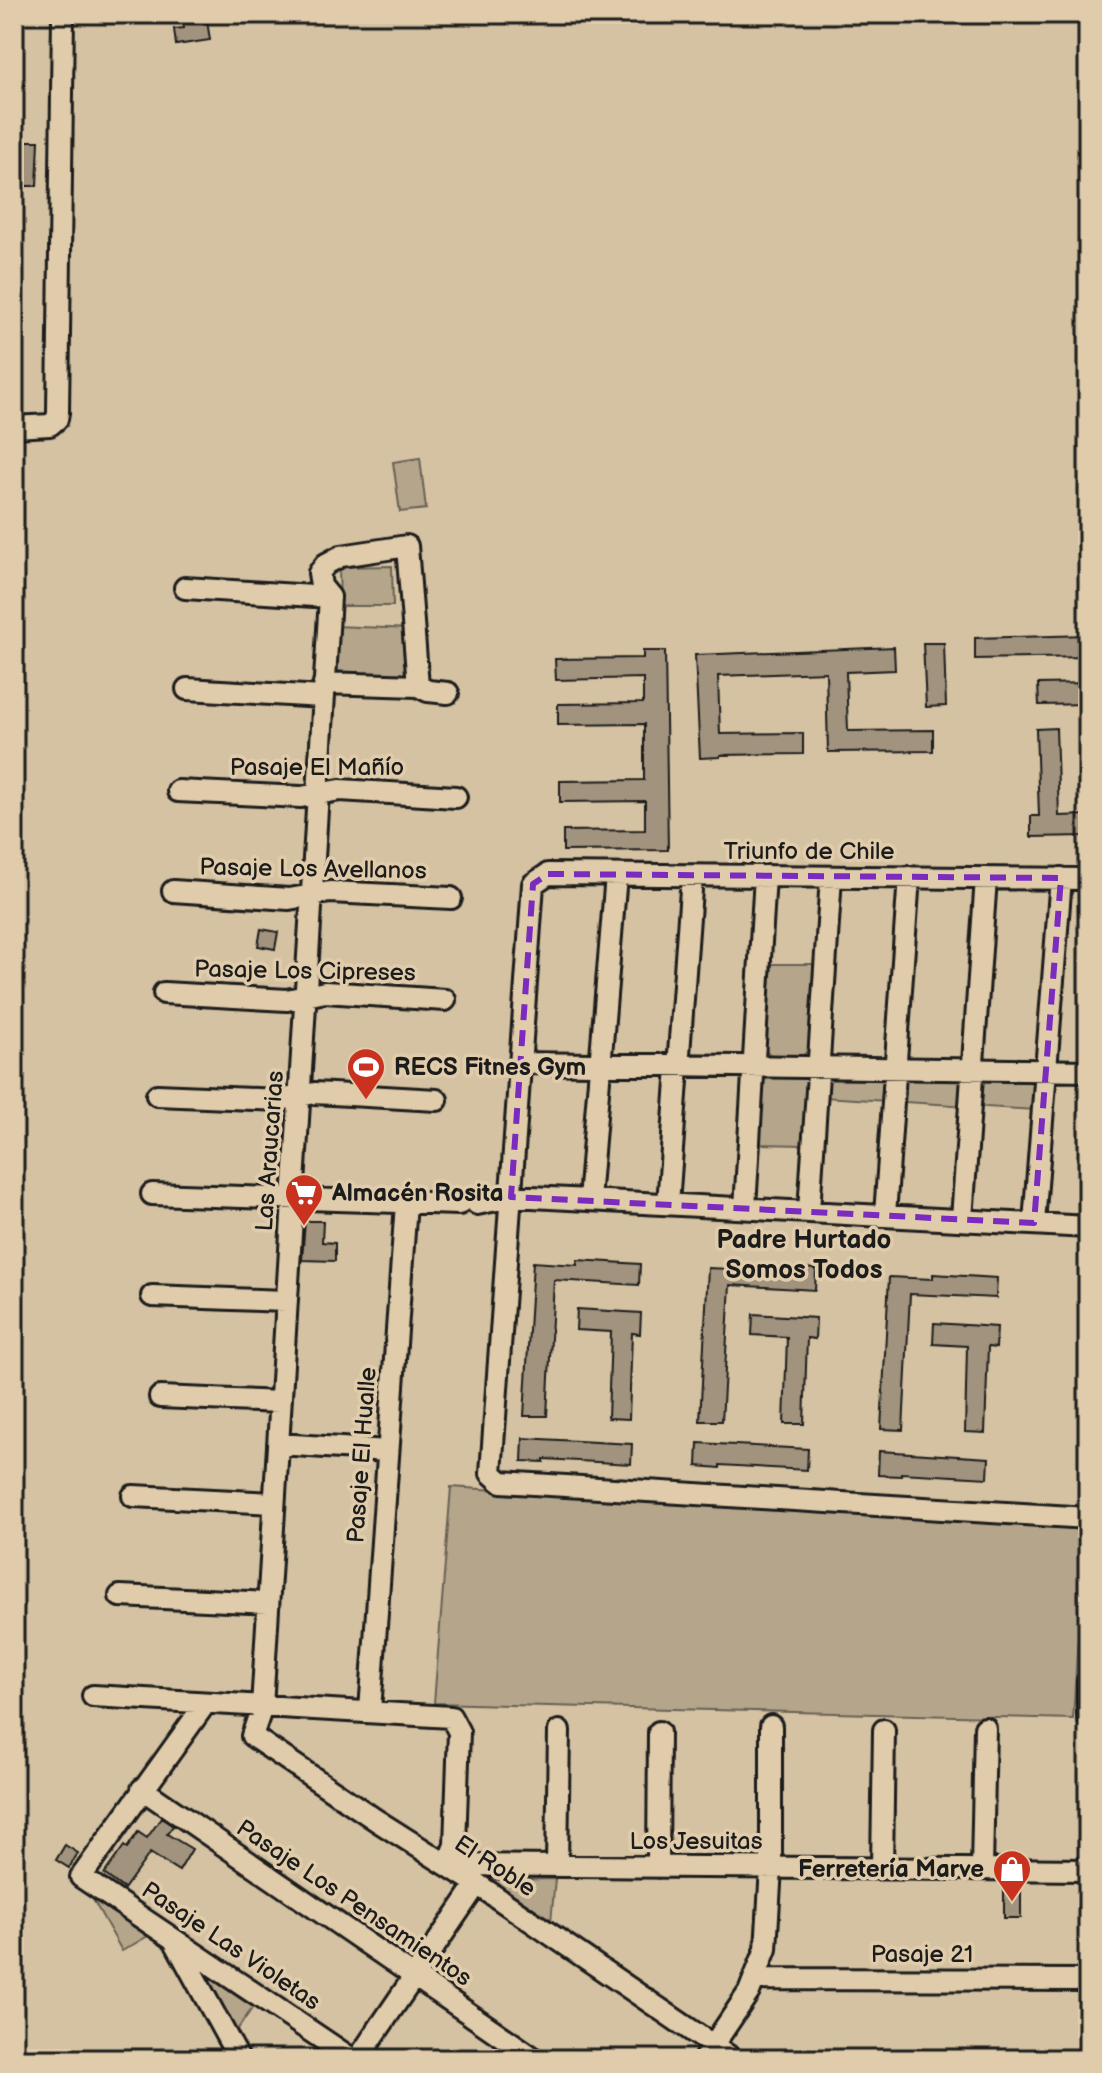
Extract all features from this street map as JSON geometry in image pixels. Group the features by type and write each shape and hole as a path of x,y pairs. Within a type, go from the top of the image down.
{"street":[{"path":"14,427 43,427 54,422 58,413 63,14"},
{"name":"Las Araucarias","path":"262,1707 330,597 321,586 319,573 333,559 407,546 418,686"},
{"path":"185,588 330,597"},
{"path":"187,689 324,690 418,686 428,691 448,693"},
{"name":"Pasaje El Mañío","path":"178,791 301,797 340,790 456,797"},
{"name":"Triunfo de Chile","path":"520,1063 533,884 548,874 1088,879"},
{"path":"589,1200 616,875"},
{"path":"668,1204 692,876"},
{"path":"745,1208 765,876"},
{"path":"809,1211 831,877"},
{"path":"885,1215 909,877"},
{"path":"962,1219 986,878"},
{"path":"1034,1223 1061,878"},
{"name":"Pasaje Los Avellanos","path":"173,891 289,899 330,892 451,898"},
{"name":"Pasaje Los Cipreses","path":"164,993 287,1000 325,992 445,1000"},
{"path":"1088,1071 520,1063 491,1473 501,1482 1088,1518"},
{"path":"157,1095 280,1100 315,1093 437,1100"},
{"path":"152,1194 468,1204 511,1197 1088,1227"},
{"name":"Pasaje El Hualle","path":"370,1711 406,1203"},
{"path":"152,1296 286,1301"},
{"path":"160,1397 280,1402"},
{"path":"278,1444 388,1451"},
{"path":"133,1496 274,1503"},
{"path":"120,1596 268,1603"},
{"path":"1088,1681 1088,1717"},
{"path":"93,1696 451,1717 459,1732 455,1845 447,1865"},
{"path":"142,1789 205,1704"},
{"name":"El Roble","path":"262,1707 252,1736 477,1884 709,2052 733,2059"},
{"path":"709,2052 756,1979 769,1934 771,1726"},
{"path":"982,1869 985,1728"},
{"path":"882,1868 884,1730"},
{"path":"557,1866 559,1731"},
{"path":"658,1867 659,1732"},
{"name":"Pasaje Las Violetas","path":"142,1789 81,1877 352,2059"},
{"name":"Pasaje Los Pensamientos","path":"142,1789 535,2059"},
{"name":"Los Jesuitas","path":"447,1865 1088,1870"},
{"path":"358,2059 477,1884"},
{"path":"172,1937 239,2059"},
{"name":"Pasaje 21","path":"756,1979 1088,1980"}],"highlighted area":[{"path":"548,874 1061,878 1034,1223 511,1197 533,884"}],"shaded area":[{"path":"420,458 426,509 400,512 393,462"},
{"path":"392,566 393,606 340,606 339,567"},
{"path":"333,626 413,629 411,678 332,676"},
{"path":"772,964 816,964 809,1049 801,1058 772,1057 764,1048"},
{"path":"770,1074 1030,1082 1036,1088 1036,1110 807,1096 804,1145 760,1144 764,1081"},
{"path":"451,1487 1079,1529 1084,1535 1073,1719 434,1703"},
{"path":"555,1879 551,1922 492,1880"},
{"path":"91,1896 153,1933 122,1951"},
{"path":"195,1963 255,2004 235,2033"}],"building":[{"path":"182,14 206,14 210,40 176,45 174,29 184,28"},
{"path":"19,141 39,141 37,186 14,186 14,171 19,171"},
{"path":"1088,635 1088,657 975,659 975,638"},
{"path":"923,643 944,643 946,706 926,707"},
{"path":"894,647 895,670 846,672 848,731 933,730 933,751 828,752 826,672 718,676 720,734 803,733 803,754 700,758 695,655"},
{"path":"643,651 665,651 668,850 563,851 563,831 645,830 645,801 560,802 560,781 644,780 644,724 558,725 558,704 643,703 643,678 556,680 555,659 643,658"},
{"path":"1088,683 1088,704 1039,705 1038,684"},
{"path":"1056,728 1059,816 1088,815 1088,836 1031,837 1031,816 1039,816 1036,729"},
{"path":"261,929 278,932 275,949 258,946"},
{"path":"305,1221 323,1221 322,1242 335,1243 335,1261 302,1260"},
{"path":"577,1260 640,1264 639,1285 554,1280 547,1416 524,1416 533,1262 577,1265"},
{"path":"752,1265 816,1269 815,1290 730,1285 722,1421 700,1421 708,1268 752,1270"},
{"path":"933,1274 997,1278 996,1298 910,1294 903,1430 881,1429 889,1277 933,1279"},
{"path":"577,1309 641,1313 640,1334 632,1333 629,1419 608,1418 611,1332 576,1330"},
{"path":"753,1314 816,1318 815,1339 807,1338 804,1424 784,1424 787,1337 752,1335"},
{"path":"934,1323 997,1327 996,1348 988,1347 985,1433 965,1432 967,1346 933,1344"},
{"path":"523,1438 632,1444 631,1464 544,1459 544,1462 522,1461"},
{"path":"698,1443 808,1449 807,1470 697,1466"},
{"path":"879,1451 989,1458 988,1478 901,1473 901,1476 878,1475"},
{"path":"161,1818 173,1826 167,1834 192,1849 179,1871 150,1853 124,1889 104,1874 138,1832 147,1838"},
{"path":"65,1845 78,1853 69,1868 56,1860"},
{"name":"Ferretería Marve","path":"1004,1887 1021,1887 1021,1918 1004,1918"}],"place":[{"name":"RECS Fitnes Gym","path":"366,1101"},
{"name":"Almacén Rosita","path":"304,1227"},
{"name":"Ferretería Marve","path":"1012,1903"}],"district":[{"name":"Padre Hurtado Somos Todos","path":"804,1255"}]}
